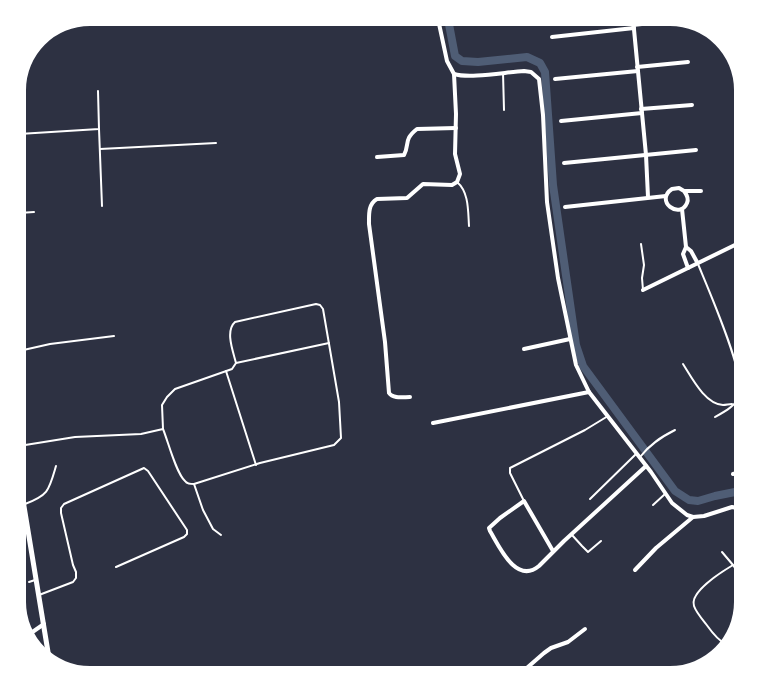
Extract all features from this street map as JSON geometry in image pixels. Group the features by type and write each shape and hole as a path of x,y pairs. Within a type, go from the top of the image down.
{"street":[{"path":"410,397 394,397 388,393 384,342 369,224 373,201 406,198 423,184 452,185 457,182 460,174 455,154 456,128 454,74 447,61 440,26"},
{"path":"552,38 634,26 646,155 648,197"},
{"path":"555,79 688,62"},
{"path":"454,74 474,75 524,71 531,72 539,79 543,115 547,202 558,278 576,365 589,392 646,466 672,503 681,511 693,517 704,516 734,507"},
{"path":"561,121 692,105"},
{"path":"377,157 404,155 406,151 407,139 417,129 456,128"},
{"path":"564,163 696,150"},
{"path":"684,191 688,197 688,201 682,209 675,210 669,206 666,196 670,191 676,188 684,191 701,191"},
{"path":"565,207 666,196"},
{"path":"682,209 686,247 684,254 688,268"},
{"path":"643,290 697,262 734,245"},
{"path":"686,247 691,251 697,262"},
{"path":"524,349 570,339"},
{"path":"433,423 589,392"},
{"path":"553,551 524,501 491,526 490,531 510,562 521,571 527,572 535,569 646,466"},
{"path":"635,570 656,548 693,517"},
{"path":"26,521 48,649"},
{"path":"34,631 44,624"},
{"path":"528,666 544,653 552,648 568,642 585,629"}],"lane":[{"path":"504,72 504,110"},
{"path":"98,91 102,206"},
{"path":"26,134 99,129"},
{"path":"100,149 216,143"},
{"path":"457,182 464,189 469,226"},
{"path":"26,213 34,212"},
{"path":"641,244 644,265 642,278 643,290"},
{"path":"697,262 721,321 734,360"},
{"path":"236,363 230,331 231,326 236,322 316,304 320,305 323,309 329,343 339,402 341,438 334,445 329,447 256,465 194,484 188,483 184,480 179,471 163,429 162,405 175,389 232,369 236,363 329,343"},
{"path":"26,349 50,344 114,336"},
{"path":"683,364 700,391 711,402 722,405 734,404"},
{"path":"226,371 256,465"},
{"path":"715,417 734,404"},
{"path":"524,501 510,473 510,468 579,433 608,416"},
{"path":"26,445 75,437 141,434 163,429"},
{"path":"590,499 644,452 652,443 661,436 675,430"},
{"path":"26,504 47,493 56,466"},
{"path":"39,595 73,582 76,578 76,572 61,513 61,508 64,504 144,468 148,471 188,530 188,534 116,567"},
{"path":"194,484 203,510 213,529 221,535"},
{"path":"653,504 666,493"},
{"path":"571,534 588,552 601,541"},
{"path":"720,641 709,628 694,606 693,600 695,595 703,588 733,565 722,552"},
{"path":"30,582 36,580"}],"waterway":[{"path":"449,26 455,56 462,61 478,62 527,57 540,63 545,72 553,185 576,345 583,366 675,491 689,500 698,501 734,492"}]}
